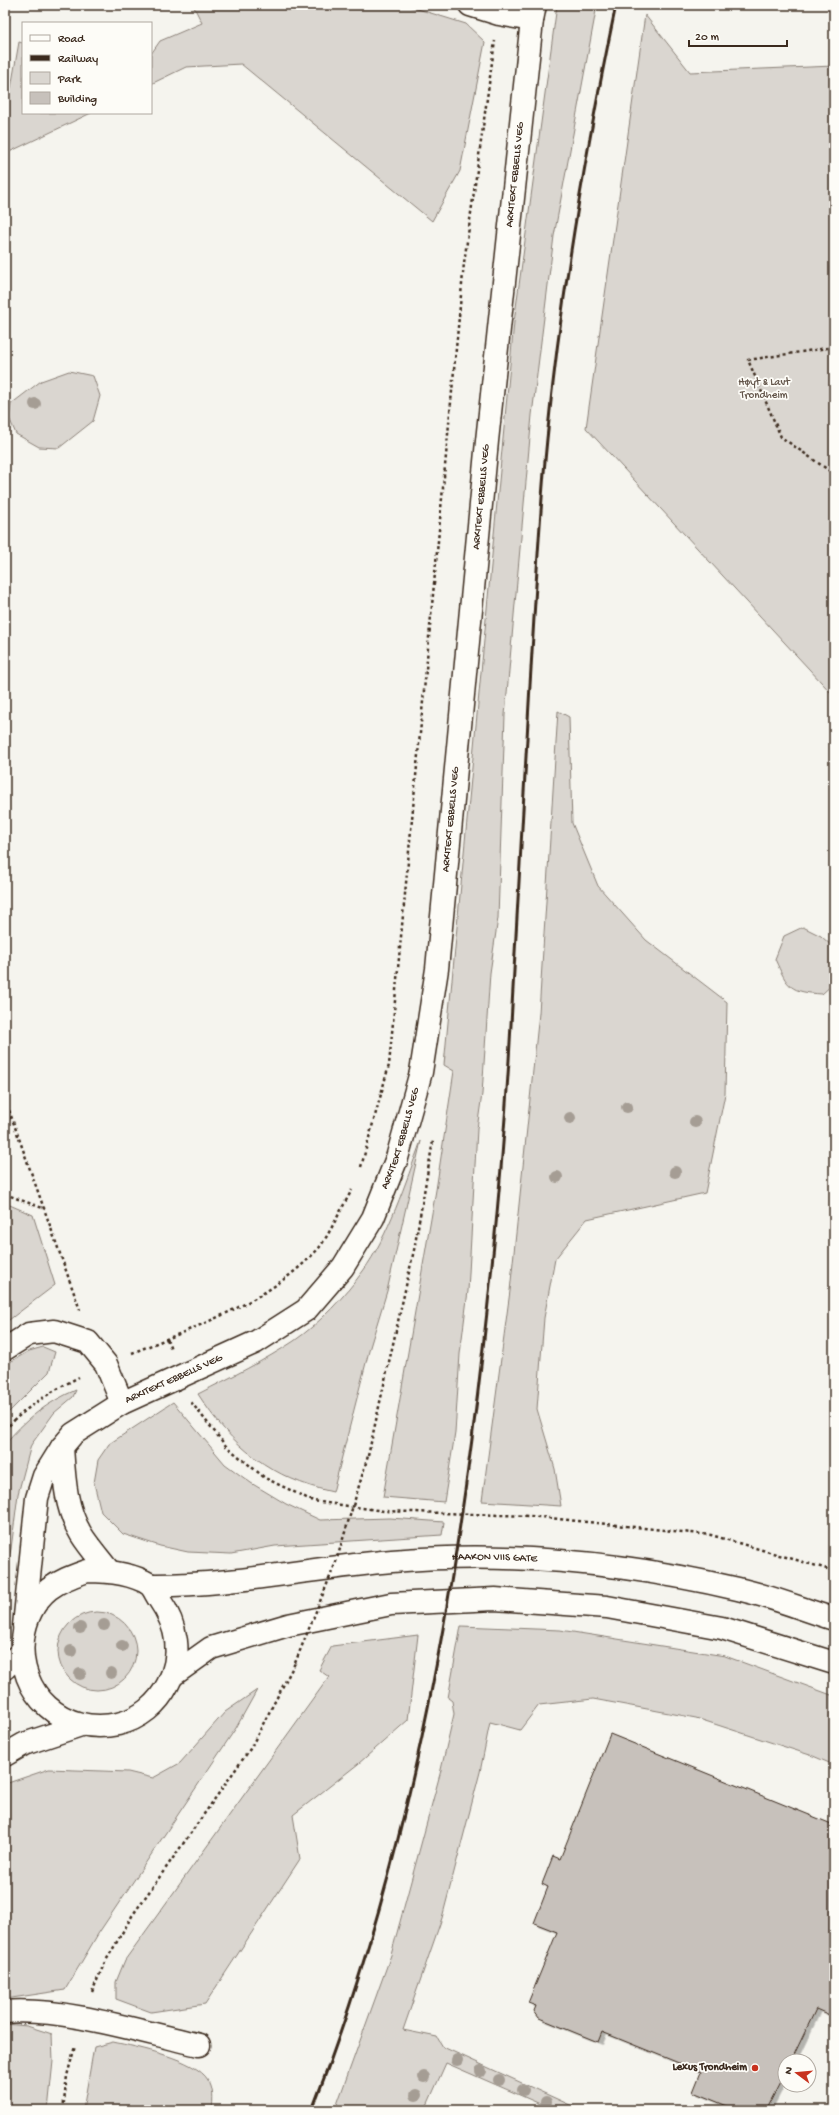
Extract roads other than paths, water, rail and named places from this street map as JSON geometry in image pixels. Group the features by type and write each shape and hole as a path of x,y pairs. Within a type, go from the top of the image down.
{"street":[{"name":"ARKITEKT EBBELLS VEG","path":"81,1725 58,1715 39,1698 26,1677 21,1652 37,1498 44,1476 62,1447 73,1434 122,1403 256,1342 306,1310 344,1267 373,1218 397,1158 421,1072 437,969 487,441 534,12 499,14 470,5"},
{"path":"5,1349 29,1334 54,1331 88,1342 106,1364 122,1403"},
{"path":"62,1447 65,1487 72,1515 81,1534 109,1571"},
{"name":"HAAKON VIIS GATE","path":"109,1571 150,1585 190,1585 392,1561 502,1557 618,1566 739,1589 834,1619"},
{"path":"24,1626 33,1606 54,1586 66,1578 87,1572 109,1571"},
{"path":"5,1755 24,1744 81,1725 104,1727 126,1722 146,1712 162,1695 173,1675 178,1654 176,1633 168,1613 150,1585"},
{"path":"173,1675 211,1648 288,1625 390,1604 495,1599 607,1607 722,1628 834,1663"},
{"path":"5,1668 21,1652"},
{"path":"5,2012 20,2011 81,2019 199,2046"}],"railway":[{"path":"312,2110 345,2018 375,1925 400,1830 422,1735 441,1639 457,1542 483,1348 501,1168 509,1060 537,562 547,439 559,330 567,275 585,167 616,5"}],"place":[{"name":"Lexus Trondheim","path":"755,2068"}],"park label":[{"name":"Høyt & Lavt Trondheim","path":"764,389"}]}
